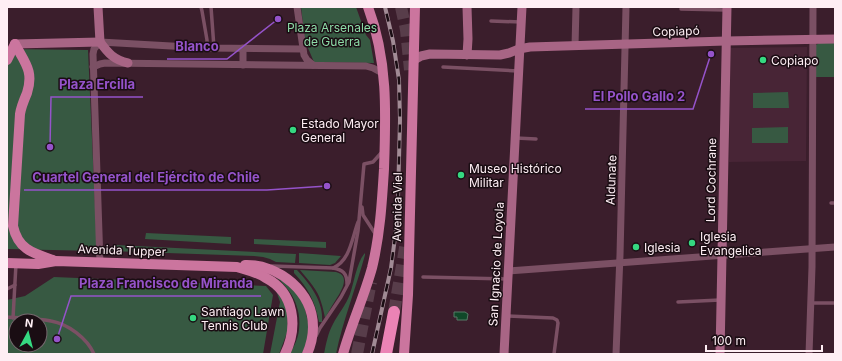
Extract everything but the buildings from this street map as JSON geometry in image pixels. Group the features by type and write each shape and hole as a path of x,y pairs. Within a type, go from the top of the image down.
{"highway":[{"path":"386,354 394,312"}],"main road":[{"name":"Avenida Viel","path":"343,354 349,332 372,267 378,238 382,205 385,150 384,74 378,38 368,7"},
{"name":"Avenida Viel","path":"404,354 408,295 415,7"},
{"path":"7,60 11,44"},
{"path":"11,44 28,66 30,78 20,114 13,226 21,245 27,250 56,261"},
{"name":"Avenida Tupper","path":"12,263 38,264 56,261 237,267 254,265 270,269 283,276 295,286 303,296 310,311 313,322 312,338 308,351"},
{"name":"Avenida Tupper","path":"237,267 251,270 268,278 284,295 292,310 293,319 291,338 285,354"}],"street":[{"path":"98,7 100,42 110,55 120,61 128,63"},
{"path":"297,7 302,49 307,60 313,65"},
{"path":"466,7 468,39 467,55"},
{"name":"San Ignacio de Loyola","path":"504,354 514,138 522,7"},
{"path":"575,46 576,7"},
{"name":"Aldunate","path":"616,354 626,7"},
{"path":"809,354 812,250 813,7"},
{"name":"Lord Cochrane","path":"720,354 727,8"},
{"name":"Copiapó","path":"414,60 421,56 430,54 505,55 530,47 835,39"},
{"path":"100,42 93,54 100,263"},
{"path":"11,44 100,42 211,48 302,49"},
{"path":"243,48 243,65"},
{"path":"93,67 103,63 366,66 384,74"},
{"path":"508,275 619,263 812,250 835,247"}],"lane":[{"path":"201,7 207,40 211,48"},
{"path":"211,7 211,48"},
{"path":"681,9 727,8"},
{"path":"491,21 521,22"},
{"path":"443,67 518,71"},
{"path":"514,138 536,139"},
{"path":"308,351 320,328 349,282 355,251 364,164 373,162 385,150"},
{"path":"361,202 363,215 378,238"},
{"path":"333,268 341,263 347,254 359,217"},
{"path":"12,263 15,285 13,313"},
{"path":"254,265 339,269 343,271 347,281 346,287"},
{"path":"423,276 508,275"},
{"path":"7,289 15,285"},
{"path":"678,302 721,300"},
{"path":"811,303 835,303"},
{"path":"506,316 553,318 557,320 558,323 554,354"},
{"path":"48,321 67,327 79,335 94,354"}],"shaded area":[{"path":"807,47 806,161 729,162 730,48"},
{"path":"454,312 465,312 468,314 467,320 457,320 457,317 454,317"}],"green space":[{"name":"Plaza Arsenales de Guerra","path":"301,7 356,7 366,35 370,40 374,63 314,62 305,41"},
{"path":"819,43 835,43 835,77 815,77 816,45"},
{"path":"7,49 88,50 97,251 7,249"},
{"path":"788,92 789,108 753,108 753,93"},
{"path":"788,127 788,143 752,143 752,128"},
{"path":"146,233 231,237 231,244 145,239"},
{"path":"254,239 326,242 326,248 254,244"},
{"path":"116,245 296,254 295,263 276,262 263,257 254,256 109,251"},
{"path":"299,253 341,256 335,263 330,265 299,263"},
{"path":"365,253 336,354 324,354 330,331 348,298 358,267"},
{"path":"294,270 297,270 302,275 315,294 321,307 322,322 319,322 310,295 294,273"},
{"path":"300,270 336,272 341,274 343,277 344,281 342,289 325,318 318,293"},
{"path":"274,276 292,286 304,305 309,326 307,341 302,354 290,354 296,342 298,333 299,314 297,306 286,286"},
{"name":"Santiago Lawn Tennis Club","path":"54,277 266,286 273,295 263,354 7,354 7,300 25,296"},
{"path":"276,290 287,306 288,330 279,354 270,354 280,302"}],"tunnel":[{"path":"401,7 406,30 410,70"},
{"path":"394,312 406,242"},
{"path":"357,354 371,282"}],"railway":[{"path":"372,354 391,268 397,222 398,198 400,120 399,80 393,41 385,7"}],"place":[{"name":"Blanco","path":"278,19"},
{"name":"El Pollo Gallo 2","path":"711,54"},
{"name":"Copiapo","path":"763,60"},
{"name":"Estado Mayor General","path":"293,130"},
{"name":"Plaza Ercilla","path":"50,147"},
{"name":"Museo Histórico Militar","path":"461,175"},
{"name":"Cuartel General del Ejército de Chile","path":"327,186"},
{"name":"Iglesia Evangelica","path":"692,243"},
{"name":"Iglesia","path":"636,247"},
{"name":"Santiago Lawn Tennis Club","path":"193,318"},
{"name":"Plaza Francisco de Miranda","path":"57,339"}]}
